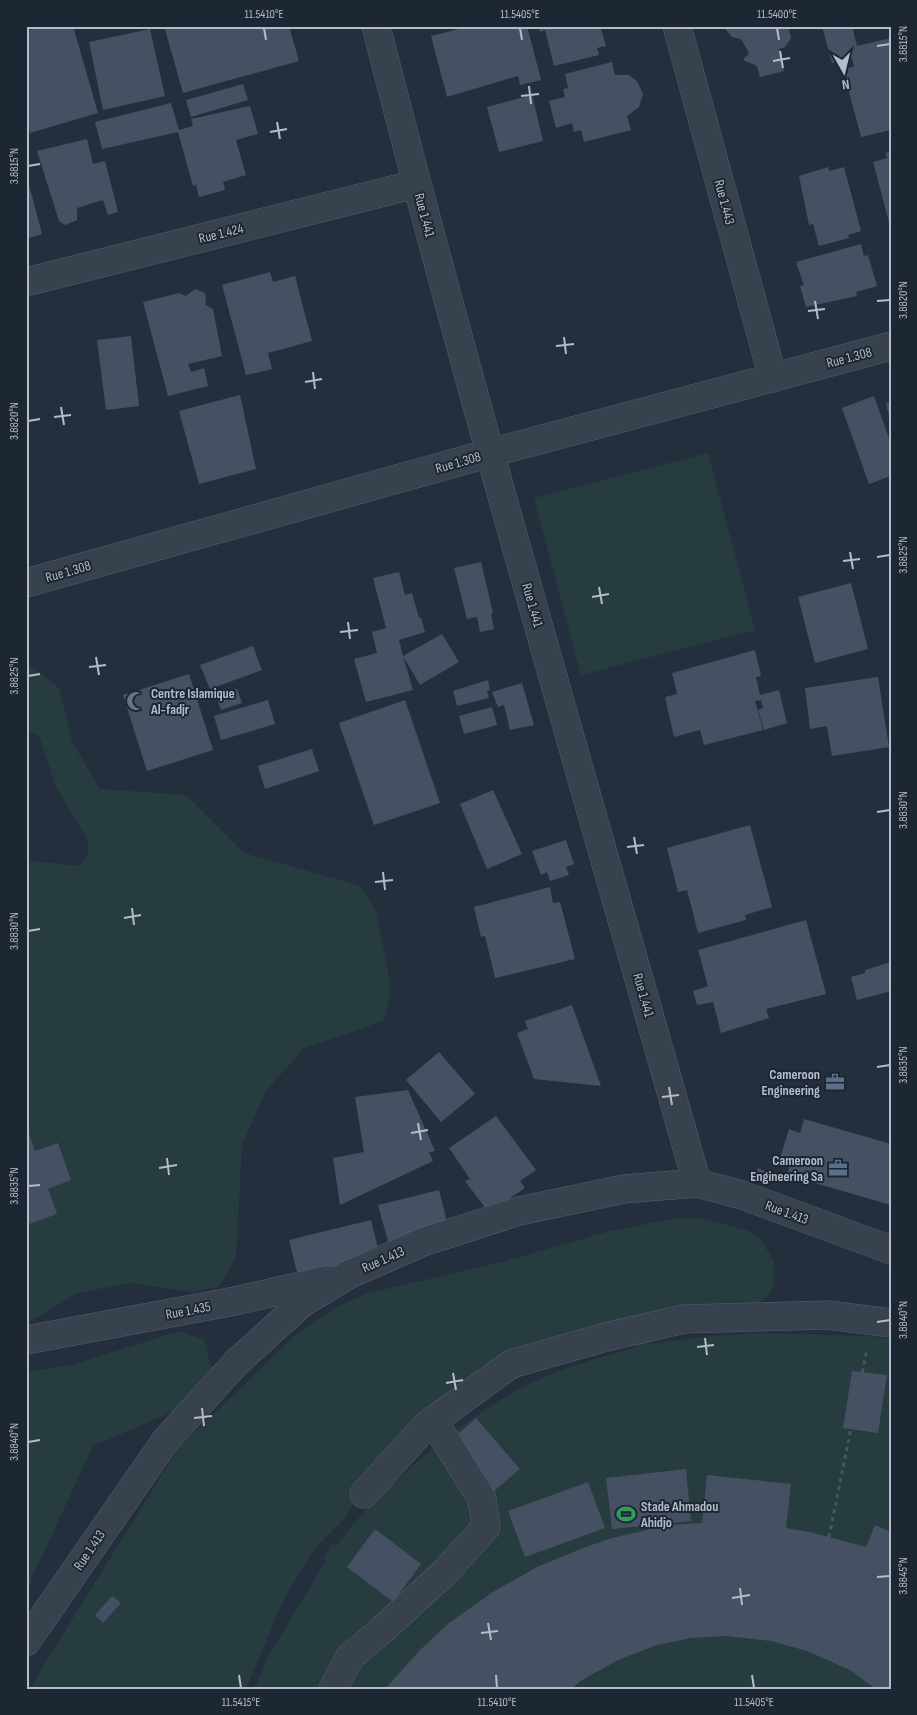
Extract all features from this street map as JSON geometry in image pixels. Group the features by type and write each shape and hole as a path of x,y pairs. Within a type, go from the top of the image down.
{"street":[{"name":"Rue 1.441","path":"376,26 416,184 490,453 697,1183"},
{"name":"Rue 1.443","path":"677,26 773,378"},
{"name":"Rue 1.424","path":"26,282 416,184"},
{"name":"Rue 1.308","path":"26,582 490,453 891,346"},
{"name":"Rue 1.413","path":"26,1642 166,1440 237,1362 302,1303 348,1275 423,1242 519,1211 624,1189 697,1183 742,1195 891,1250"},
{"name":"Rue 1.435","path":"26,1340 234,1301 348,1275"},
{"path":"364,1494 433,1420 511,1364 606,1337 684,1319 828,1315 891,1323"},
{"path":"333,1689 350,1656 383,1629 445,1572 486,1527 482,1499 433,1420"}],"path":[{"path":"829,1537 868,1346"}],"green space":[{"path":"708,453 755,630 581,675 534,498"},
{"path":"26,662 60,689 72,742 100,789 186,795 244,853 360,886 376,911 391,995 383,1021 304,1048 266,1091 242,1145 236,1257 219,1286 193,1292 132,1283 77,1293 26,1324 26,864 34,861 79,866 88,855 88,841 57,789 39,736 26,730"},
{"path":"678,1218 705,1219 748,1231 760,1239 774,1261 773,1288 764,1300 735,1314 621,1338 513,1380 478,1406 437,1425 367,1480 346,1517 315,1548 283,1601 246,1689 29,1689 179,1447 301,1330 338,1306 369,1293 502,1262 610,1231"},
{"path":"179,1331 205,1340 216,1393 93,1446 33,1575 26,1599 26,1372 72,1365"},
{"name":"Stade Ahmadou Ahidjo","path":"759,1333 870,1336 891,1339 891,1689 254,1689 271,1651 326,1561 323,1559 332,1544 336,1547 361,1516 408,1470 455,1431 489,1407 542,1378 636,1347 636,1343 650,1340 651,1344 700,1337"}],"building":[{"path":"44,26 73,26 98,113 30,133 26,120 26,31"},
{"path":"164,26 289,26 299,61 183,93"},
{"path":"471,26 527,26 541,80 520,85 518,76 447,97 431,36"},
{"path":"538,26 600,26 606,46 597,48 599,55 554,66 545,30 540,32"},
{"path":"727,26 788,26 791,38 785,47 779,49 784,71 760,77 757,66 743,60 749,53 741,39 732,37 726,30"},
{"path":"822,26 852,26 857,46 891,38 891,130 861,137 843,69 854,67 852,58 832,63"},
{"path":"150,29 165,96 103,110 89,42"},
{"path":"612,62 615,75 629,75 637,81 643,94 639,107 627,116 631,130 584,142 581,130 574,132 572,123 556,128 549,101 565,97 563,89 568,88 565,74"},
{"path":"243,84 248,100 191,117 186,100"},
{"path":"532,95 543,141 499,152 487,107"},
{"path":"171,103 179,130 193,126 191,119 250,106 258,134 236,140 246,175 223,182 225,190 199,197 196,185 193,186 178,132 102,149 95,122"},
{"path":"87,139 93,164 105,161 118,212 108,215 103,200 77,208 77,220 65,225 59,221 37,151"},
{"path":"891,151 890,226 873,162 887,158 886,153"},
{"path":"828,167 829,171 844,167 861,231 848,235 849,238 819,246 813,224 809,225 799,176"},
{"path":"26,178 42,234 26,239"},
{"path":"861,244 864,256 868,255 877,286 856,292 857,296 806,307 800,286 804,285 796,262"},
{"path":"270,272 273,282 295,276 312,341 268,353 272,369 246,375 222,285"},
{"path":"195,289 205,293 206,305 213,309 222,356 188,364 191,372 204,368 208,386 168,396 143,302 179,293 186,296"},
{"path":"131,336 139,406 106,410 97,340"},
{"path":"240,395 256,469 199,484 179,411"},
{"path":"874,396 891,444 891,476 869,484 842,408"},
{"path":"891,402 891,420 890,420 886,403"},
{"path":"481,562 493,613 491,613 494,629 480,632 477,617 467,619 454,568"},
{"path":"399,572 405,595 412,593 425,632 399,640 413,690 366,702 354,659 377,653 372,632 386,628 373,578"},
{"path":"851,583 868,649 815,663 798,597"},
{"path":"442,634 459,662 420,685 403,656"},
{"path":"253,646 262,670 210,689 200,665"},
{"path":"755,650 761,676 756,677 760,695 779,690 787,723 764,730 758,710 763,708 761,700 755,701 763,730 704,745 700,730 674,737 665,697 677,694 672,673"},
{"path":"189,674 213,750 147,771 123,695"},
{"path":"878,677 889,747 832,756 827,726 810,729 805,688"},
{"path":"488,680 490,690 487,691 489,698 457,706 453,691"},
{"path":"522,683 534,725 510,730 504,705 498,707 492,692"},
{"path":"237,689 242,703 221,710 216,696"},
{"path":"268,700 275,724 221,740 214,716"},
{"path":"405,700 440,803 374,825 339,723"},
{"path":"492,707 497,725 464,734 459,716"},
{"path":"312,749 319,771 265,789 258,766"},
{"path":"493,790 522,854 487,869 460,804"},
{"path":"750,825 772,907 745,915 746,920 698,933 687,890 678,892 667,848"},
{"path":"566,840 574,864 566,867 569,875 550,881 547,872 541,875 532,851"},
{"path":"550,887 553,903 560,902 575,959 495,978 485,936 481,937 474,907"},
{"path":"806,920 826,994 766,1009 769,1018 721,1033 713,1002 697,1005 693,991 708,986 698,950"},
{"path":"891,962 891,991 857,1000 851,977 865,973 865,970"},
{"path":"572,1005 601,1086 534,1079 517,1033 528,1029 525,1021"},
{"path":"439,1052 475,1094 441,1122 406,1080"},
{"path":"408,1090 435,1151 429,1152 433,1161 340,1205 333,1158 364,1152 355,1097"},
{"path":"496,1116 536,1170 520,1181 525,1188 496,1208 493,1205 486,1209 465,1181 470,1179 449,1148"},
{"path":"804,1119 891,1144 891,1205 787,1175 791,1161 780,1158 789,1129 800,1133"},
{"path":"26,1127 35,1151 58,1143 71,1180 48,1189 57,1214 26,1225"},
{"path":"758,1168 769,1173 764,1184 754,1180"},
{"path":"439,1190 449,1230 389,1245 378,1205"},
{"path":"371,1220 380,1256 298,1276 289,1240"},
{"path":"852,1371 887,1375 878,1433 843,1428"},
{"path":"476,1418 520,1469 492,1493 449,1442"},
{"path":"686,1469 691,1521 612,1529 606,1478"},
{"path":"707,1475 791,1484 786,1528 810,1532 866,1547 875,1525 891,1532 891,1689 876,1689 850,1670 807,1651 771,1641 726,1636 691,1638 657,1645 618,1660 582,1680 571,1689 385,1689 420,1650 449,1623 493,1592 537,1567 612,1538 668,1525 702,1523"},
{"path":"588,1482 605,1528 525,1557 508,1511"},
{"path":"375,1529 421,1564 393,1602 347,1567"},
{"path":"112,1596 121,1603 103,1623 95,1615"}],"place":[{"name":"Centre Islamique Al-fadjr","path":"136,701"},
{"name":"Cameroon Engineering","path":"835,1082"},
{"name":"Cameroon Engineering Sa","path":"838,1168"},
{"name":"Stade Ahmadou Ahidjo","path":"626,1514"}]}
